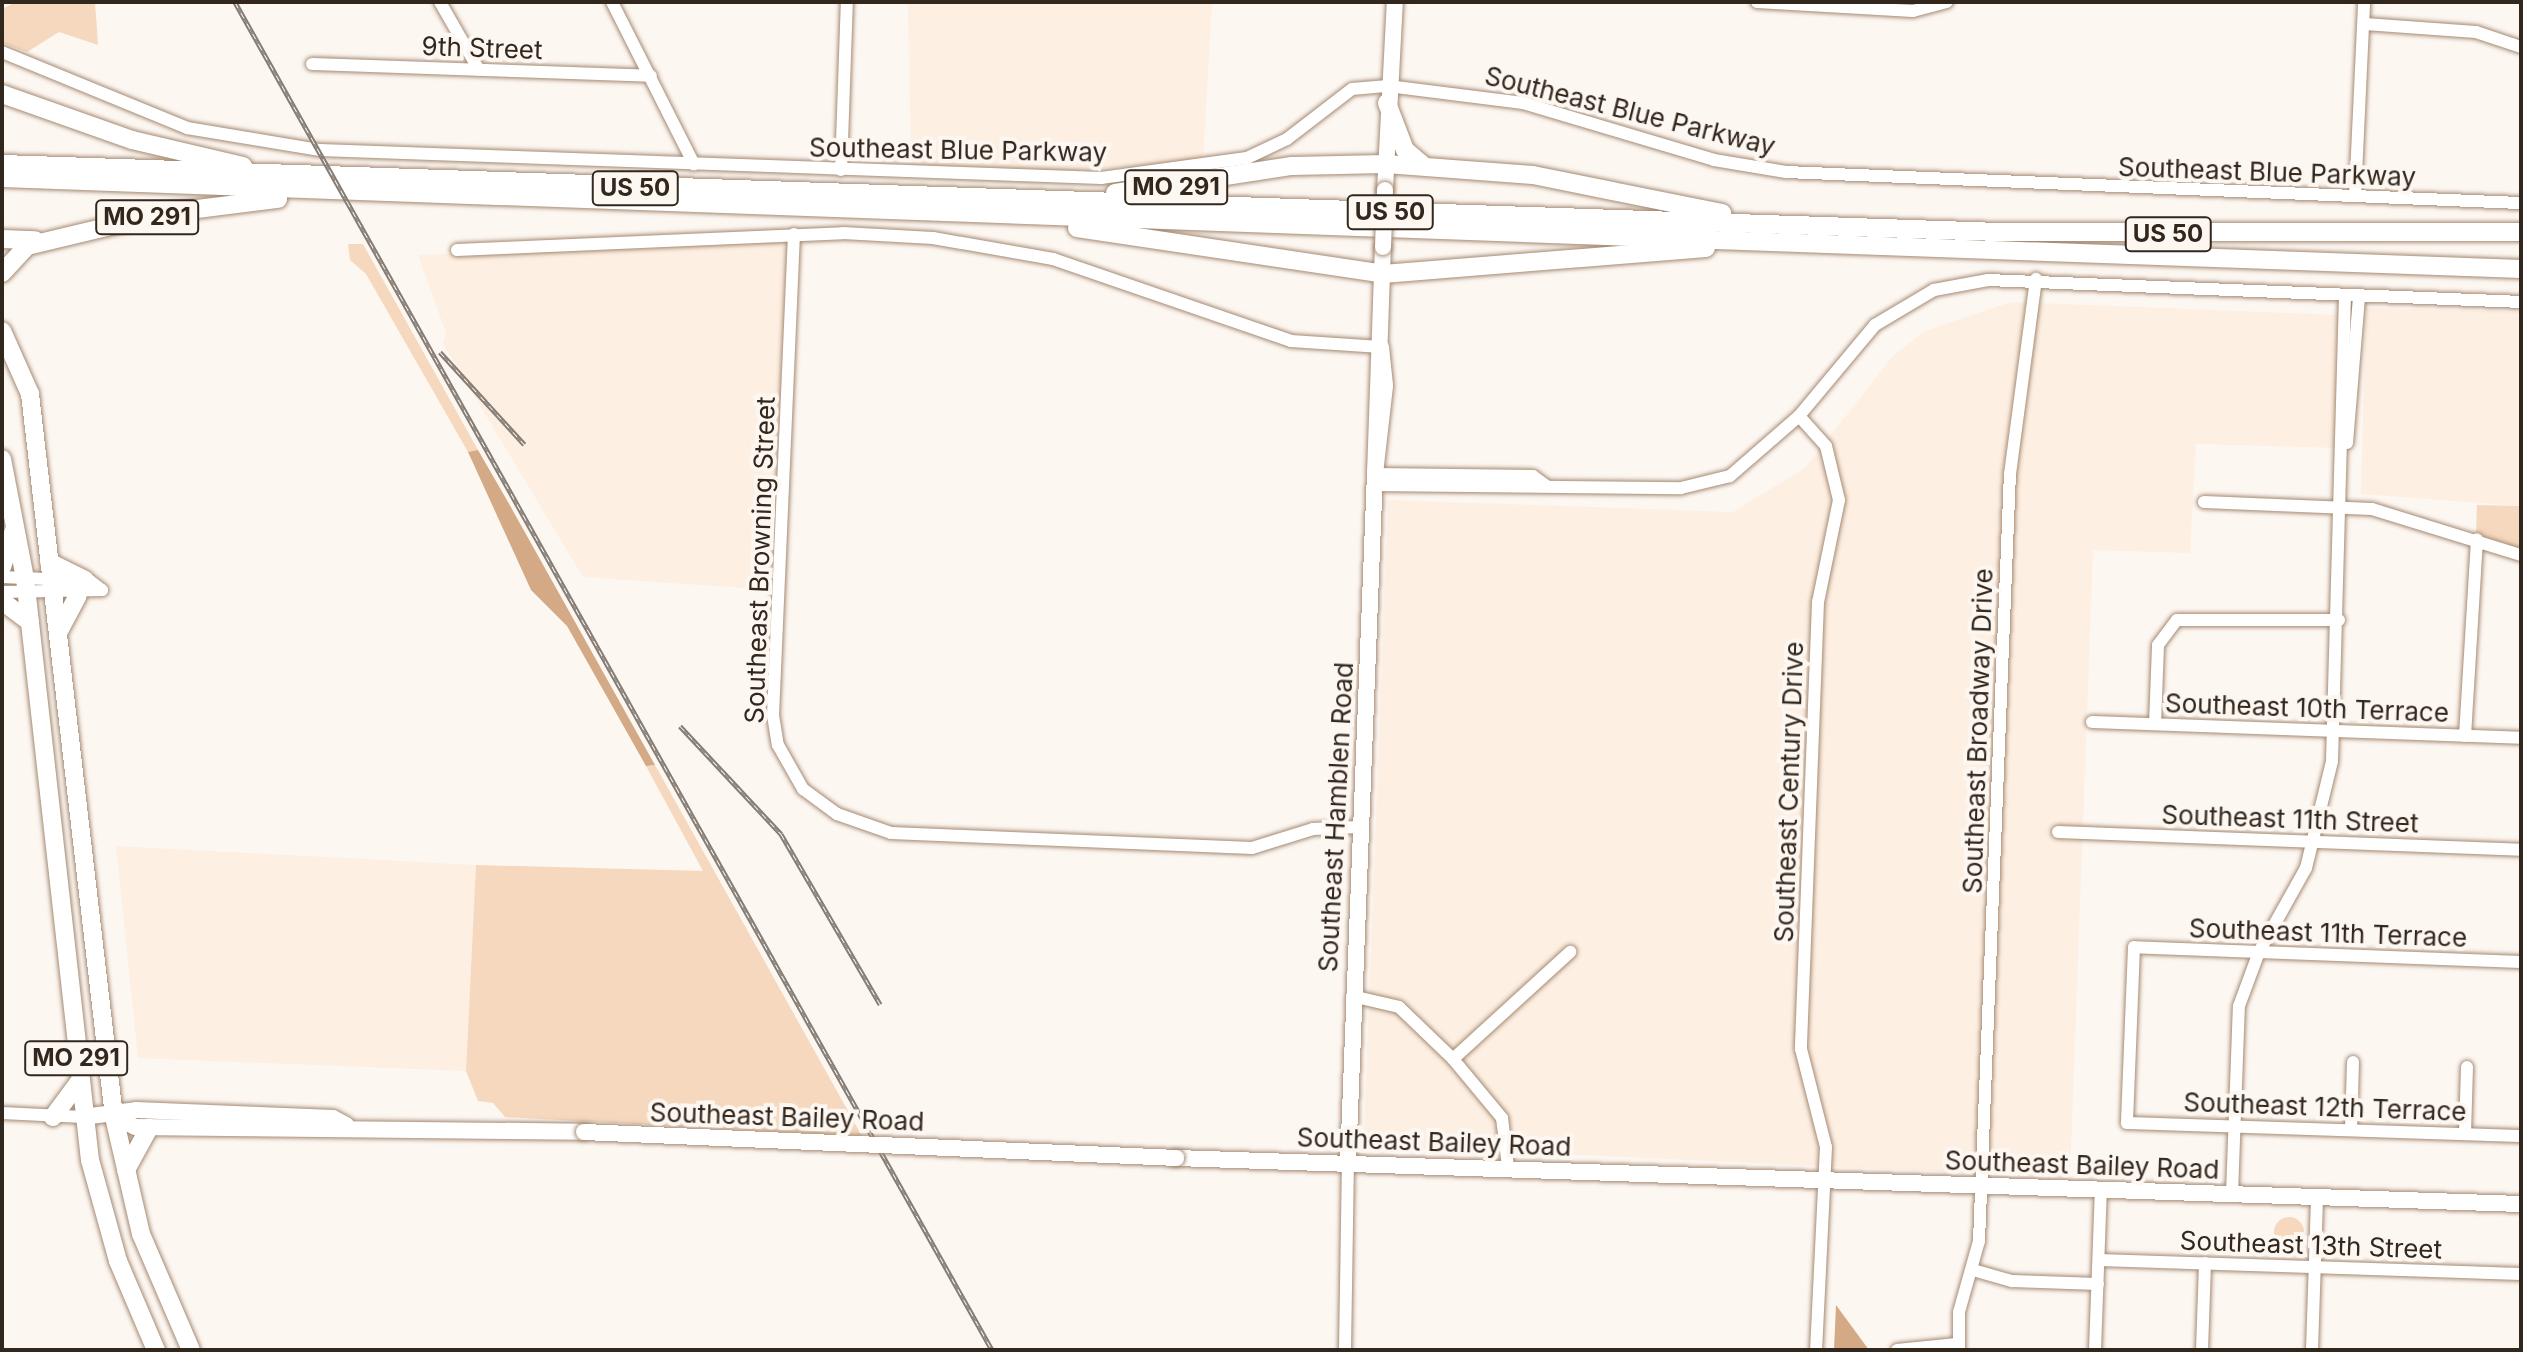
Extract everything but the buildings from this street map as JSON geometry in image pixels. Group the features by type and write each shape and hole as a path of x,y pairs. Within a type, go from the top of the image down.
{"highway":[{"path":"2,94 33,105"},
{"path":"1388,95 1405,150 1426,167"},
{"name":"MO 291","path":"2,104 33,105 183,155 306,185"},
{"name":"US 50","path":"2,164 306,185 952,215 1847,243 2521,269"},
{"path":"1386,164 1533,175 1815,226"},
{"name":"MO 291","path":"965,198 1110,194 1292,166 1386,164"},
{"name":"US 50","path":"2,178 965,198 1815,226 2521,232"},
{"name":"MO 291","path":"2,273 18,251 52,239 306,185"},
{"name":"MO 291","path":"952,215 1383,274"},
{"name":"MO 291","path":"2,239 52,239"},
{"path":"1383,274 1847,243"},
{"name":"MO 291","path":"2,331 15,368 30,394 114,1117 125,1173 156,1275 191,1350"},
{"path":"2,354 15,368"},
{"name":"MO 291","path":"2,459 16,516 26,586 83,1117 109,1233 156,1350"},
{"path":"2,567 16,516"},
{"path":"51,578 82,588 59,634"},
{"path":"2,601 30,622"},
{"path":"53,1117 79,1082"},
{"path":"125,1173 131,1149 149,1128"}],"main road":[{"name":"Southeast Hamblen Road","path":"1348,1163 1358,827 1381,347 1388,95 1395,2"},
{"name":"Southeast Bailey Road","path":"114,1117 136,1110 333,1118 346,1125"},
{"name":"Southeast Bailey Road","path":"83,1117 114,1117 149,1128 346,1125 584,1132 1176,1158 2521,1204"}],"street":[{"path":"440,2 479,70"},
{"path":"612,2 694,164"},
{"path":"841,170 847,2"},
{"path":"1757,2 1913,11 1947,2"},
{"path":"2355,196 2364,2"},
{"path":"2365,24 2476,32 2521,47"},
{"name":"Southeast Blue Parkway","path":"2,52 187,128 320,150 1063,179 1182,170 1261,153 1352,89 1388,95 1523,103 1699,156 1786,172 2521,203"},
{"name":"9th Street","path":"312,64 651,76"},
{"path":"457,250 794,234 887,234 1012,250 1291,341 1381,347"},
{"name":"Southeast Browning Street","path":"794,234 773,715 778,745 803,789 837,814 891,833 1252,848 1313,829 1358,827"},
{"path":"1374,479 1533,476 1547,486 1681,488 1730,476 1799,416 1875,325 1931,292 2036,279 2359,298 2521,302"},
{"name":"Southeast Broadway Drive","path":"1958,1347 1973,1270 1981,1186 2010,474 2036,279"},
{"path":"2232,1194 2239,1006 2259,952 2315,842 2334,730 2345,454 2345,297"},
{"path":"2345,454 2359,298"},
{"name":"Southeast Century Drive","path":"1799,416 1826,446 1839,486 1818,602 1801,1049 1824,1133 1825,1180"},
{"path":"2204,502 2343,507 2410,516 2521,555"},
{"path":"2465,736 2477,539"},
{"path":"2,577 26,586"},
{"path":"2,592 51,578 82,588"},
{"path":"2155,724 2158,645 2177,620 2339,620"},
{"name":"Southeast 10th Terrace","path":"2092,722 2521,738"},
{"name":"Southeast 11th Street","path":"2058,832 2521,850"},
{"name":"Southeast 11th Terrace","path":"2127,1123 2134,947 2521,962"},
{"path":"1453,1059 1570,952"},
{"path":"1352,996 1399,1007 1453,1059 1502,1118 1508,1167"},
{"path":"2351,1130 2353,1062"},
{"path":"2465,1134 2467,1067"},
{"path":"2,1113 83,1117"},
{"name":"Southeast 12th Terrace","path":"2127,1123 2521,1136"},
{"path":"1345,1350 1348,1163"},
{"path":"1816,1350 1825,1180"},
{"path":"2095,1350 2101,1190"},
{"path":"2312,1350 2317,1197"},
{"name":"Southeast 13th Street","path":"2099,1260 2521,1274"},
{"path":"2202,1350 2205,1263"},
{"path":"1973,1270 2012,1281 2098,1284"},
{"path":"1897,1350 1958,1347"}],"shaded area":[{"path":"16,2 95,2 98,45 59,32 27,52 2,43 2,9"},
{"path":"908,2 1212,2 1203,161 1063,171 911,165"},
{"path":"775,242 789,250 774,590 583,577 443,344 446,333 418,255"},
{"path":"348,244 363,244 478,450 468,452 366,274 350,260"},
{"path":"2011,302 2339,315 2340,448 2196,444 2190,553 2093,550 2070,1177 1377,1146 1364,1134 1388,500 1733,512 1805,468 1893,356 1925,331"},
{"path":"2366,308 2521,312 2521,506 2361,494"},
{"path":"478,450 655,765 646,766 567,626 531,590 468,452"},
{"path":"2477,505 2521,506 2521,549 2476,534"},
{"path":"655,765 862,1136 505,1117 493,1103 478,1101 466,1071 476,865 703,871 646,766"},
{"path":"116,846 476,865 466,1071 138,1058"},
{"path":"2289,1217 2300,1221 2304,1232 2300,1243 2289,1247 2278,1243 2274,1232 2278,1221"},
{"path":"1836,1305 1869,1350 1834,1350"}],"railway":[{"path":"235,2 992,1350"},
{"path":"440,352 524,444"},
{"path":"680,726 781,834 880,1004"}]}
